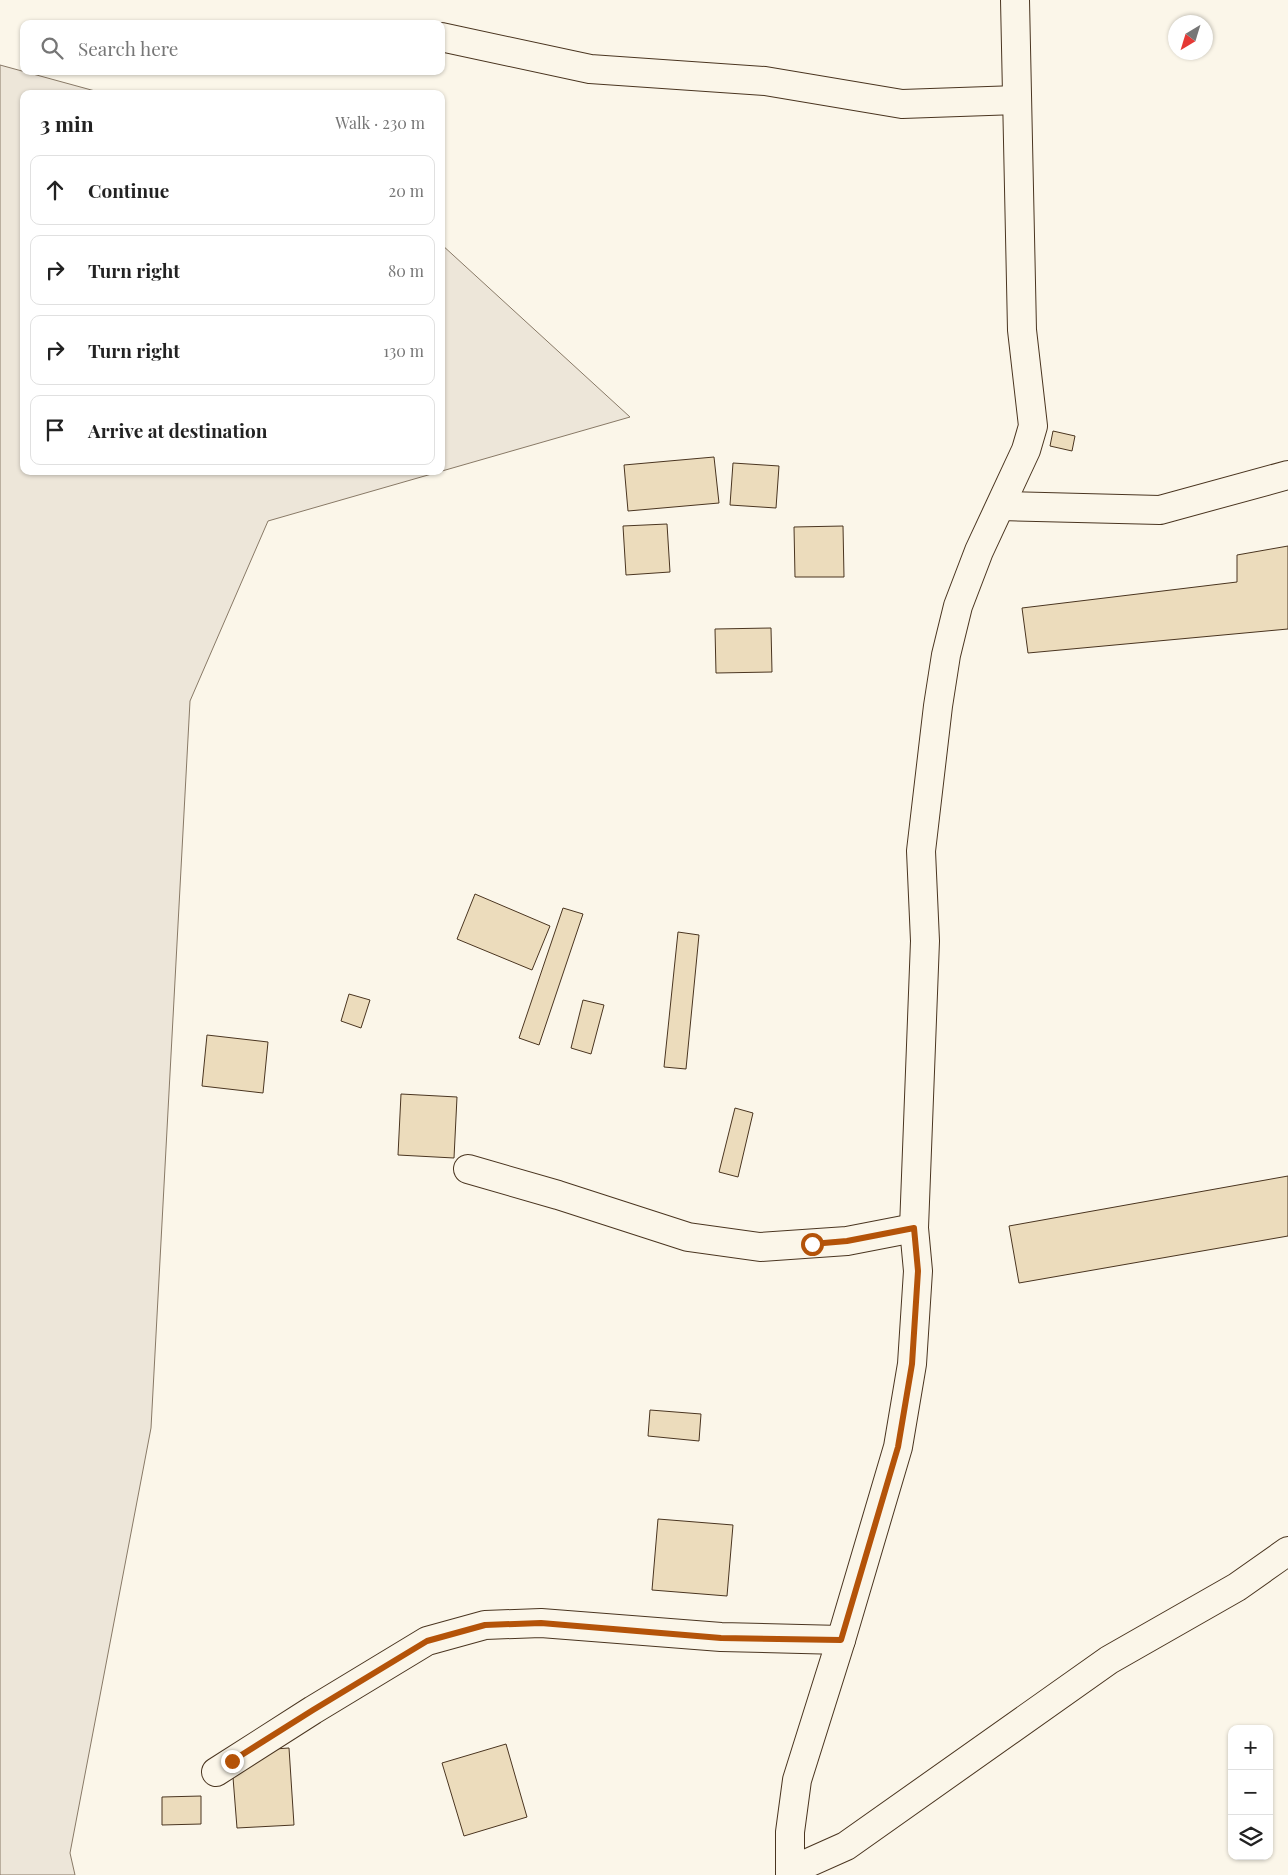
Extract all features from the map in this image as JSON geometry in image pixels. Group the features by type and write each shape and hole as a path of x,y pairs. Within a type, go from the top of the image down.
{"street":[{"path":"1015,0 1022,330 1033,426 1026,450 978,551 958,606 946,655 921,851 925,941 914,1228 918,1271 912,1364 898,1447 797,1780 790,1832 790,1873 846,1846 1109,1660 1237,1587 1288,1551"},
{"path":"445,38 590,70 765,81 902,104 1016,100"},
{"path":"1001,506 1160,510 1288,475"},
{"path":"468,1169 558,1195 688,1237 760,1247 847,1241 914,1228"},
{"path":"216,1772 313,1710 427,1641 485,1625 541,1623 721,1638 841,1640"}],"shaded area":[{"path":"0,65 20,70 20,75 37,75 91,90 20,90 20,475 428,475 268,521 190,701 151,1428 70,1853 75,1875 0,1875"},
{"path":"445,248 630,417 445,470"}],"building":[{"path":"1053,431 1075,436 1072,451 1050,446"},
{"path":"714,457 719,503 628,511 624,465"},
{"path":"733,463 779,466 776,508 730,505"},
{"path":"667,524 670,572 626,575 623,526"},
{"path":"843,526 844,577 795,577 794,527"},
{"path":"1288,546 1288,629 1028,653 1022,608 1237,582 1237,555"},
{"path":"771,628 772,672 716,673 715,629"},
{"path":"475,894 550,926 532,970 457,939"},
{"path":"563,908 583,914 539,1045 519,1038"},
{"path":"678,932 699,935 686,1069 664,1067"},
{"path":"349,994 370,1000 361,1028 341,1021"},
{"path":"583,1000 604,1005 591,1054 571,1048"},
{"path":"207,1035 268,1042 263,1093 202,1086"},
{"path":"401,1094 457,1097 454,1158 398,1155"},
{"path":"735,1108 753,1113 738,1177 719,1172"},
{"path":"1288,1176 1288,1236 1019,1283 1009,1226"},
{"path":"650,1410 701,1414 699,1441 648,1436"},
{"path":"658,1519 733,1525 727,1596 652,1590"},
{"path":"506,1744 527,1817 464,1836 442,1763"},
{"path":"289,1748 294,1825 237,1828 231,1752"},
{"path":"201,1796 201,1824 162,1825 162,1797"}],"route":[{"path":"232,1761 427,1641 485,1625 541,1623 721,1638 841,1640 898,1447 912,1364 918,1271 914,1228 847,1241 812,1244"}]}
